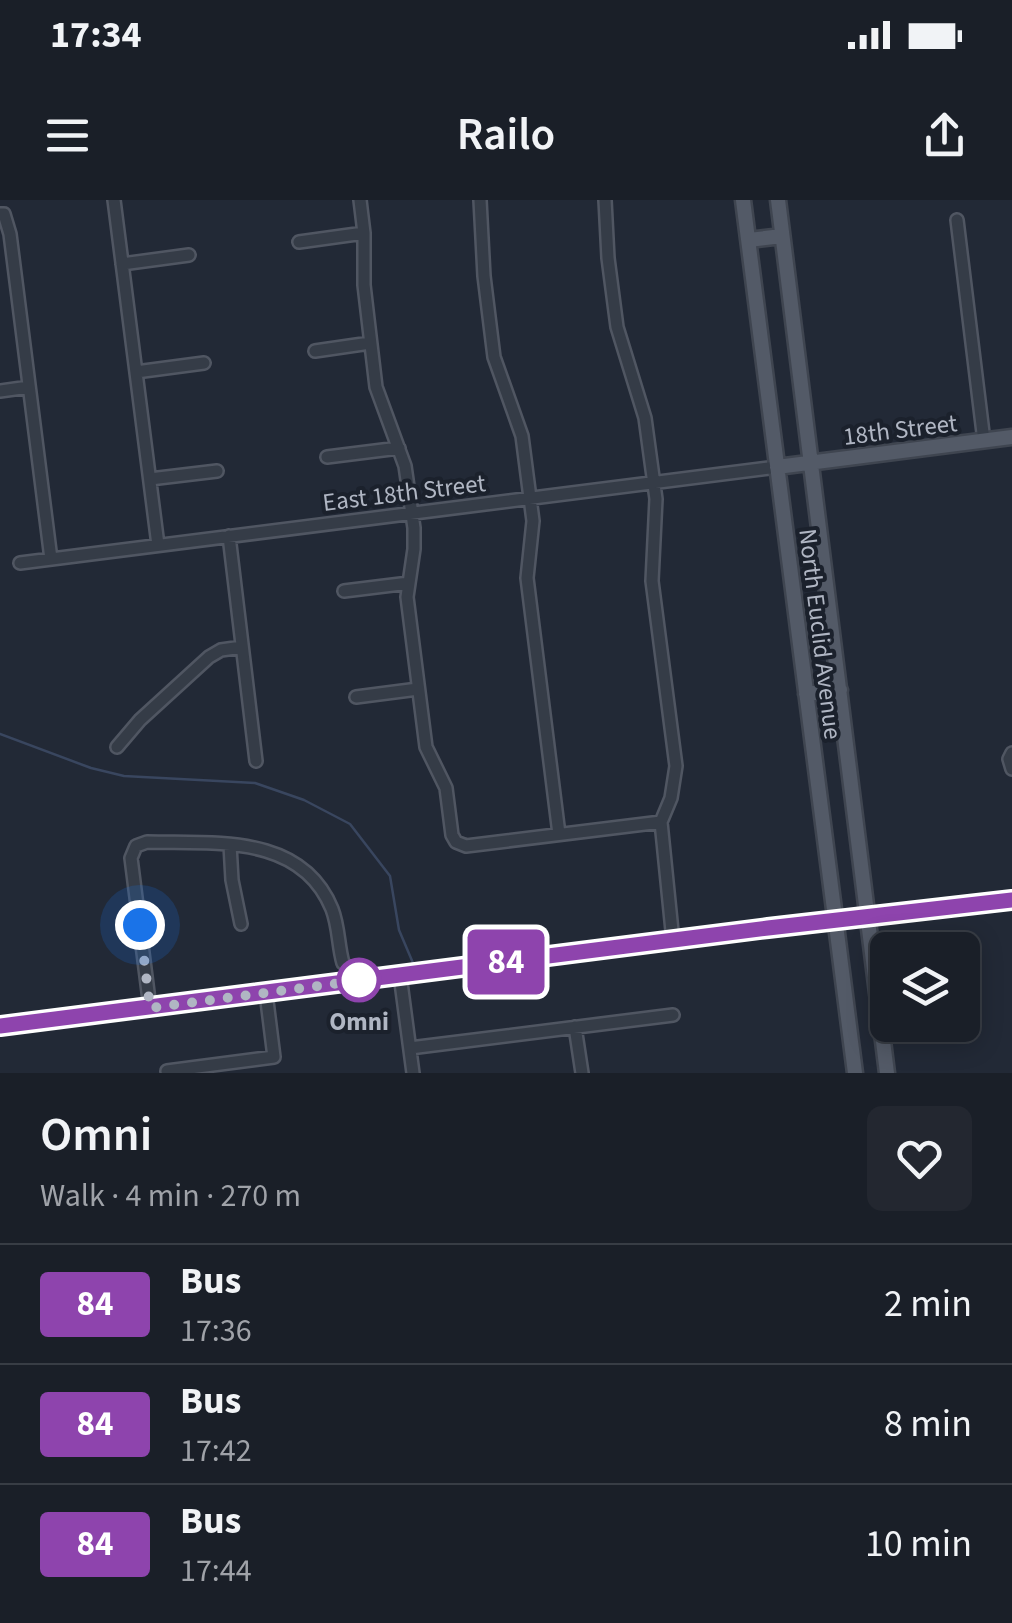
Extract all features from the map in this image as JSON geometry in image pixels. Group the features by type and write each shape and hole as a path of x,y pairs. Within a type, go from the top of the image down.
{"main road":[{"name":"North Euclid Avenue","path":"744,200 855,1073"},
{"name":"North Euclid Avenue","path":"778,200 887,1073"},
{"path":"748,240 782,236"},
{"name":"18th Street","path":"794,465 1012,438"},
{"name":"East 18th Street","path":"777,467 794,465"},
{"path":"806,694 840,690"},
{"path":"0,1026 1012,900"}],"street":[{"path":"114,200 158,545"},
{"path":"360,200 364,285 376,387 405,466 412,514 414,549 406,597 426,746 446,788 452,835 456,842 466,846 661,822"},
{"path":"480,200 494,356 522,436 533,521 528,578 558,834"},
{"path":"605,200 617,327 645,418 658,520 652,582 676,766 671,798 661,822 673,940"},
{"path":"2,214 10,234 51,559"},
{"path":"956,220 984,441"},
{"path":"299,242 364,233"},
{"path":"122,264 189,255"},
{"path":"314,350 370,344"},
{"path":"136,372 204,363"},
{"path":"0,391 29,387"},
{"path":"328,457 398,448"},
{"name":"East 18th Street","path":"20,563 777,467"},
{"path":"150,479 216,471"},
{"path":"228,536 256,761"},
{"path":"344,590 409,583"},
{"path":"117,747 140,720 209,657 242,646"},
{"path":"356,697 418,688"},
{"path":"1012,754 1012,769"},
{"path":"150,1008 131,858 136,846 146,842 230,845 282,854 307,872 331,906 341,958 350,971 364,980"},
{"path":"230,845 241,924"},
{"path":"323,985 335,973 341,958"},
{"path":"400,975 413,1073"},
{"path":"167,1071 274,1056 266,993"},
{"path":"410,1048 673,1015"},
{"path":"575,1027 582,1073"}],"waterway":[{"path":"0,734 91,768 124,776 255,783 304,800 350,824 390,876 399,930 413,963"}],"bus line":[{"name":"84","path":"0,1026 1012,900"}],"place":[{"name":"Omni","path":"359,980"}],"route":[{"path":"140,925 150,1008 364,980 359,980"}]}
